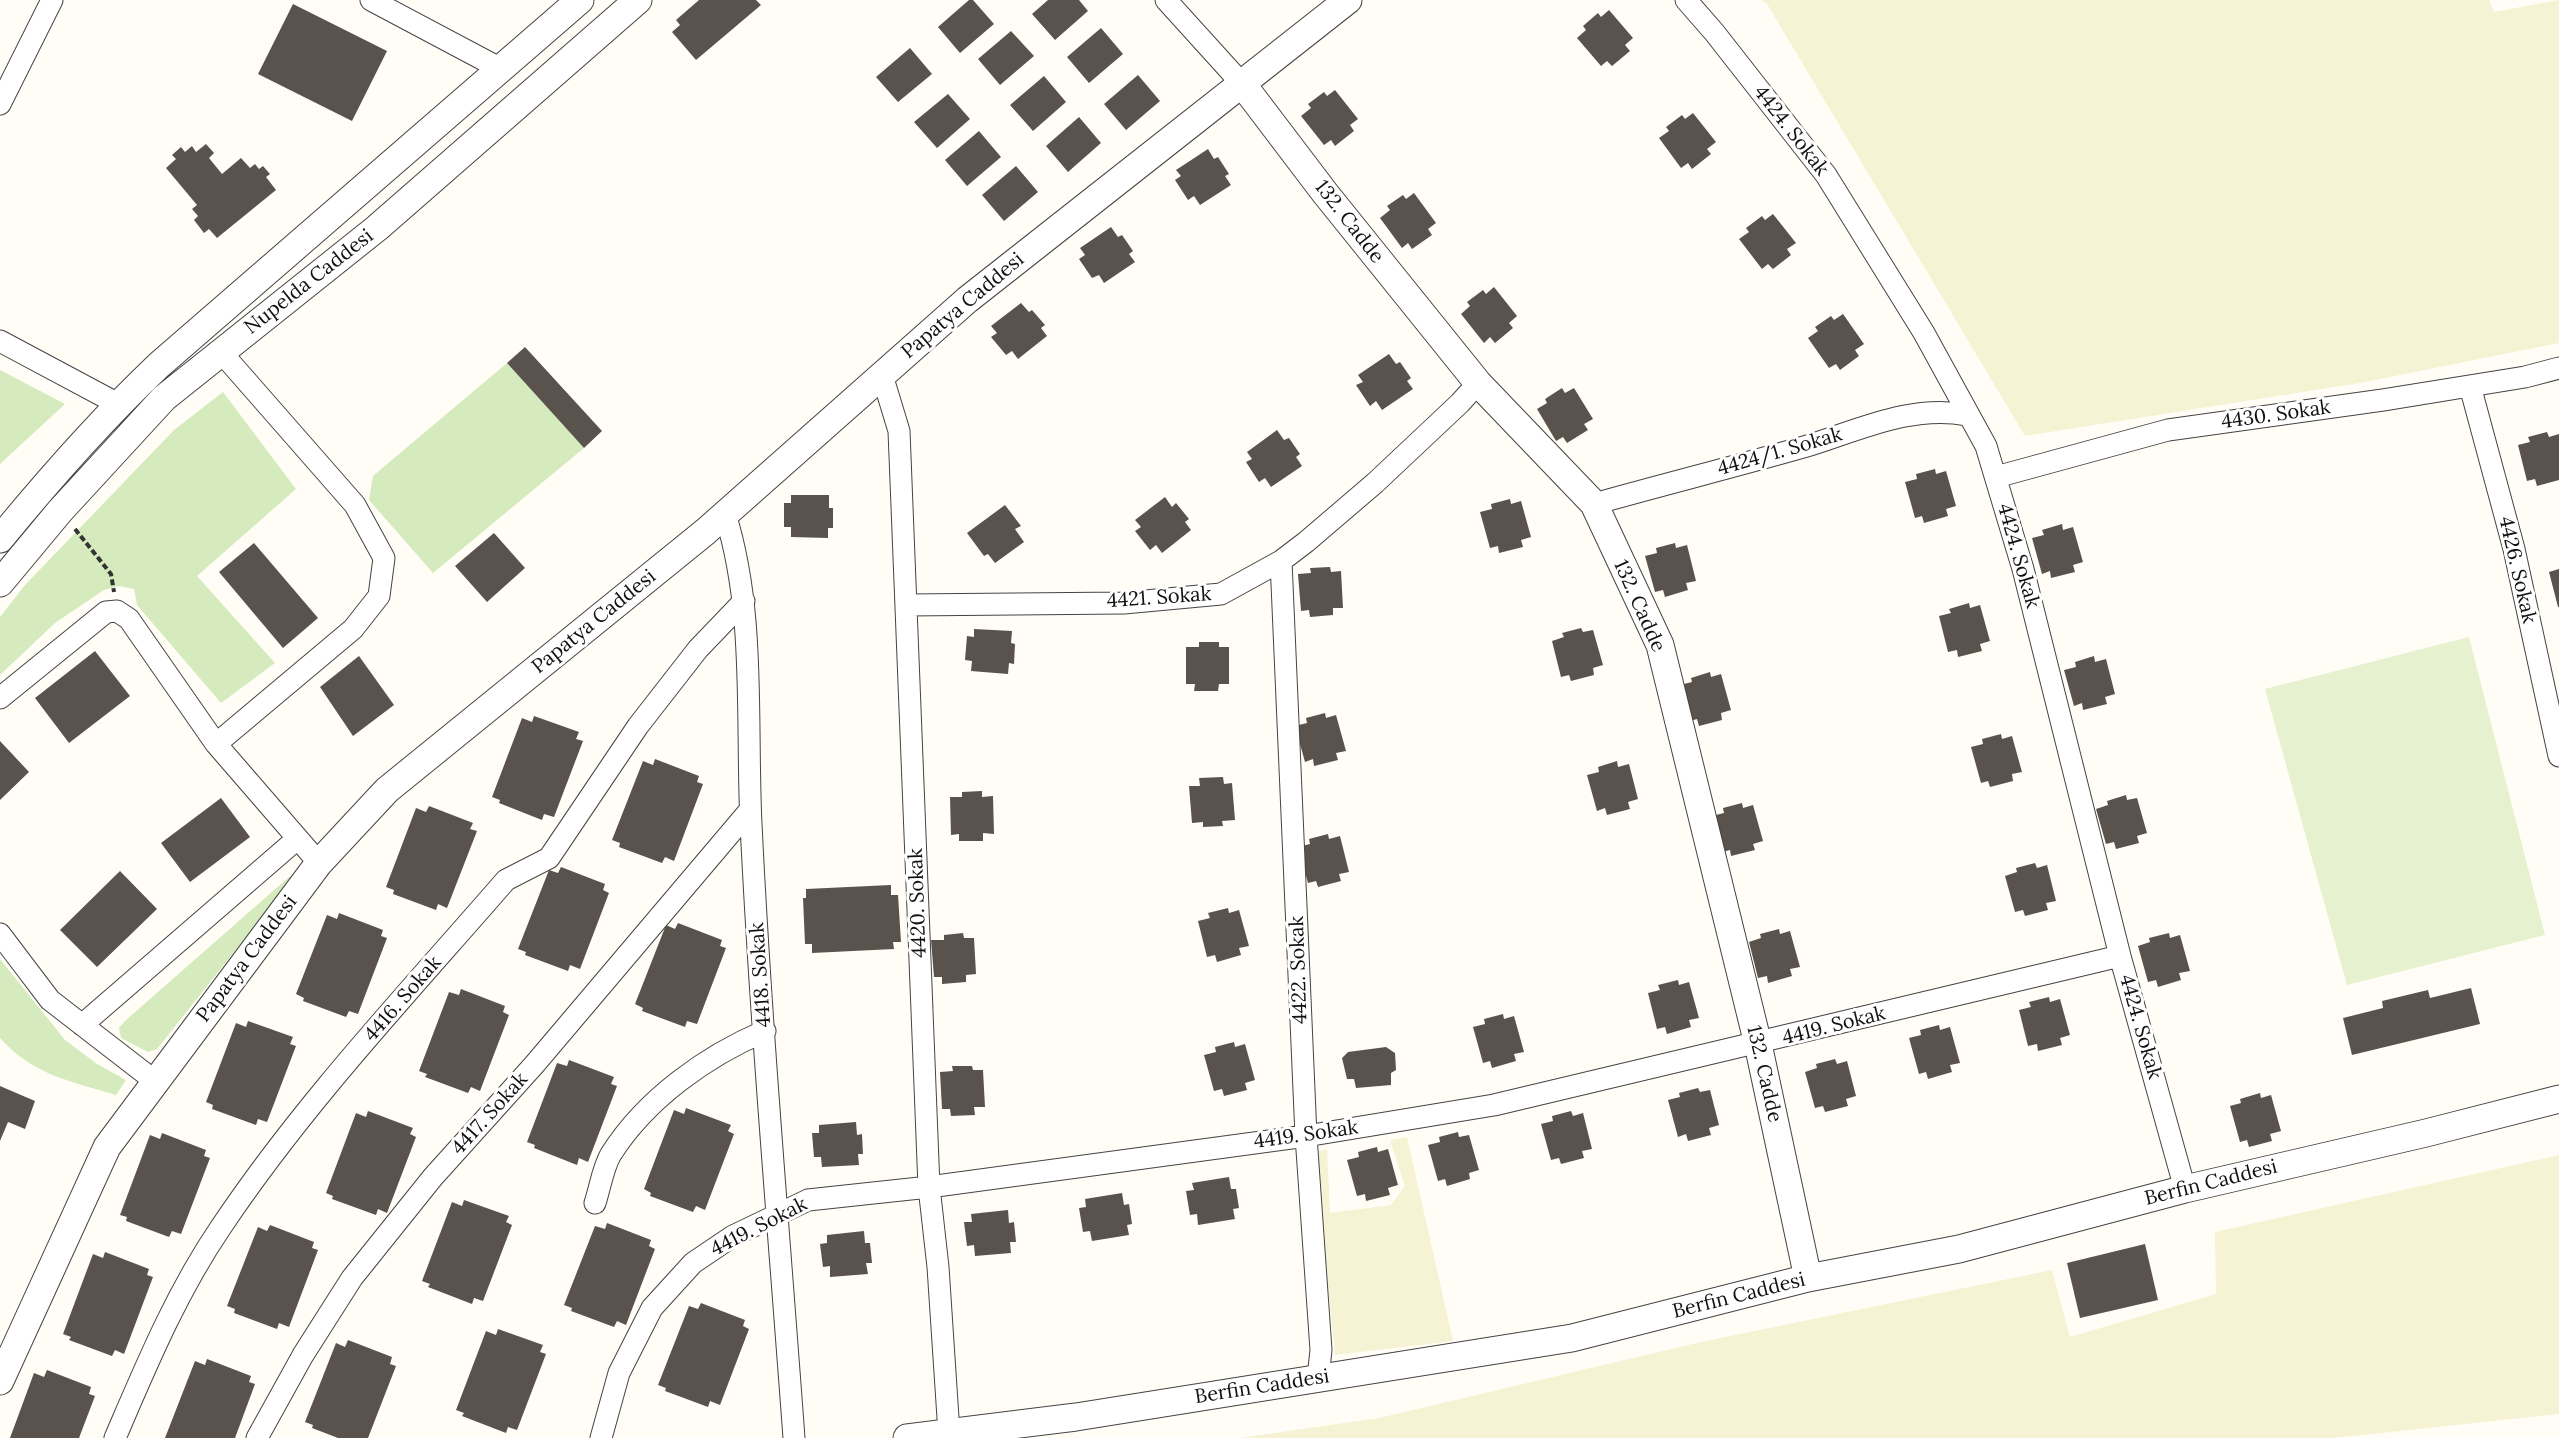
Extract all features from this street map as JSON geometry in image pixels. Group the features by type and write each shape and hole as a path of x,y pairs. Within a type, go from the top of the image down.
{"street":[{"path":"0,105 52,0"},
{"path":"371,0 501,69"},
{"name":"Nupelda Caddesi","path":"0,539 38,492 118,404 159,364 580,0"},
{"name":"Nupelda Caddesi","path":"0,583 60,511 164,398 377,228 638,0"},
{"path":"1166,0 1243,85"},
{"name":"Papatya Caddesi","path":"0,1381 107,1147 319,863 387,790 725,514 967,300 1243,85 1348,0"},
{"name":"4424. Sokak","path":"1686,0 1714,32 1826,175 1924,333 1986,446 2023,569 2120,956 2185,1189"},
{"name":"132. Cadde","path":"1243,85 1325,193 1478,382 1594,504 1660,645 1758,1044 1808,1278"},
{"path":"0,341 118,404"},
{"path":"216,744 353,629 379,596 384,558 355,506 221,352"},
{"name":"4430. Sokak","path":"1996,477 2168,430 2470,386 2559,368"},
{"name":"4420. Sokak","path":"882,375 899,431 929,1187 938,1267 949,1433"},
{"name":"4421. Sokak","path":"907,605 1124,603 1221,594 1281,561 1375,483 1460,403 1478,382"},
{"name":"4426. Sokak","path":"2470,386 2514,549 2559,756"},
{"name":"4424/1. Sokak","path":"1594,504 1809,445 1892,418 1953,412 1967,415"},
{"name":"4418. Sokak","path":"725,514 736,551 744,601 750,810 794,1438"},
{"name":"4422. Sokak","path":"1281,561 1306,1136 1321,1350 1318,1378"},
{"name":"4416. Sokak","path":"115,1438 164,1324 220,1228 310,1105 506,880 549,858 638,726 698,649 744,601"},
{"path":"0,698 106,612 117,611 129,619 216,744 319,863"},
{"name":"4417. Sokak","path":"257,1438 303,1354 352,1278 433,1177 534,1065 750,810"},
{"path":"81,1025 297,839"},
{"path":"0,934 50,1000 156,1082"},
{"name":"4419. Sokak","path":"601,1438 619,1373 652,1308 693,1263 733,1236 808,1200 929,1187 1306,1136 1494,1105 2120,956"},
{"path":"595,1203 610,1156 651,1103 736,1043 765,1031"},
{"name":"Berfin Caddesi","path":"908,1438 1076,1417 1572,1338 1808,1278 1959,1248 2185,1189 2426,1133 2559,1099"}],"path":[{"path":"60,511 111,574 117,611"}],"shaded area":[{"path":"1761,0 2489,0 2494,12 2559,0 2559,343 2360,383 2025,436 1767,4"},
{"path":"1407,1137 1453,1341 1335,1355 1315,1152 1327,1149 1330,1213 1391,1205 1405,1186 1390,1140"},
{"path":"2559,1155 2559,1414 2334,1438 1240,1438 1379,1418 1701,1342 2052,1270 2070,1337 2216,1294 2215,1232"}],"green space":[{"path":"507,363 584,448 433,573 369,500 373,476"},
{"path":"0,370 65,404 0,464"},
{"path":"223,392 296,489 197,576 275,663 221,703 137,605 134,589 119,586 104,590 55,623 0,675 0,617 25,585 174,430"},
{"path":"2469,637 2545,935 2347,985 2265,689"},
{"path":"289,877 292,879 157,1049 148,1052 121,1038 119,1028 126,1020"},
{"path":"0,959 65,1040 97,1064 126,1080 116,1095 68,1081 39,1069 26,1061 0,1038"}],"building":[{"path":"699,0 756,0 761,5 696,60 672,32 680,25 676,20"},
{"path":"969,0 973,0 994,24 960,53 938,27"},
{"path":"1048,0 1079,0 1088,11 1055,40 1032,14"},
{"path":"293,4 387,51 352,121 258,74"},
{"path":"1609,10 1633,38 1625,45 1630,51 1612,66 1607,61 1601,66 1577,38 1586,30 1583,26 1598,13 1601,17"},
{"path":"1101,28 1123,54 1089,83 1067,57"},
{"path":"1011,31 1034,56 1000,85 978,59"},
{"path":"910,48 932,74 898,102 876,77"},
{"path":"1138,75 1160,101 1126,130 1104,104"},
{"path":"1044,76 1066,102 1033,131 1010,105"},
{"path":"1335,90 1358,119 1350,125 1354,131 1335,146 1331,140 1324,145 1301,116 1311,108 1308,104 1324,92 1327,96"},
{"path":"948,94 970,119 937,148 914,122"},
{"path":"1693,113 1716,142 1707,149 1711,154 1692,169 1688,163 1681,168 1659,138 1669,131 1666,127 1682,115 1685,119"},
{"path":"1079,117 1101,143 1068,172 1046,146"},
{"path":"979,131 1001,157 967,186 945,160"},
{"path":"206,144 214,153 209,158 222,174 241,158 250,168 255,164 259,169 263,166 270,174 266,177 276,190 217,238 209,229 204,233 194,220 198,216 192,209 197,205 166,168 176,159 172,155 181,147 185,152 192,146 196,152"},
{"path":"1208,149 1214,159 1218,157 1229,174 1225,176 1231,185 1200,205 1194,196 1188,200 1175,180 1181,176 1176,170"},
{"path":"1016,166 1038,192 1004,221 982,195"},
{"path":"1414,193 1436,223 1428,229 1432,235 1412,249 1408,243 1402,248 1380,218 1390,210 1387,206 1403,195 1406,199"},
{"path":"1773,214 1796,243 1787,249 1791,255 1773,269 1768,264 1762,269 1739,239 1749,232 1746,228 1762,216 1765,220"},
{"path":"1111,227 1118,237 1122,235 1133,251 1129,254 1135,262 1104,283 1099,275 1092,278 1079,259 1085,255 1080,248"},
{"path":"1494,287 1517,316 1509,323 1513,328 1495,343 1490,337 1484,343 1461,314 1470,306 1467,302 1483,290 1486,294"},
{"path":"1021,303 1029,312 1032,310 1045,325 1041,328 1047,336 1018,359 1012,351 1006,355 991,337 997,333 991,326"},
{"path":"1843,314 1864,344 1855,350 1859,356 1840,370 1836,364 1829,368 1808,338 1818,331 1815,327 1831,316 1834,320"},
{"path":"525,347 602,431 584,448 507,363"},
{"path":"1389,354 1396,364 1400,362 1411,378 1407,381 1413,389 1382,410 1376,401 1370,406 1356,385 1363,382 1358,375"},
{"path":"1562,388 1565,393 1574,388 1593,419 1584,424 1588,430 1567,443 1563,437 1556,441 1537,409 1547,403 1545,399"},
{"path":"1277,430 1284,440 1289,438 1300,454 1296,457 1302,466 1271,487 1265,478 1259,482 1246,462 1252,459 1247,452"},
{"path":"2547,432 2549,437 2559,434 2559,480 2537,486 2535,479 2527,481 2518,445 2530,442 2528,437"},
{"path":"1935,469 1936,474 1946,471 1956,506 1946,509 1948,516 1924,523 1922,516 1915,518 1905,482 1917,479 1916,474"},
{"path":"791,495 829,495 829,508 833,508 833,528 828,528 828,538 791,537 791,527 784,527 784,503 791,503"},
{"path":"1165,497 1172,507 1176,503 1189,519 1185,522 1191,530 1162,553 1156,545 1150,550 1135,531 1141,527 1135,520"},
{"path":"1510,499 1511,504 1521,501 1531,537 1521,540 1523,547 1499,553 1498,546 1490,548 1480,512 1492,509 1491,504"},
{"path":"1005,505 1021,526 1015,529 1024,542 995,563 988,554 984,556 967,533"},
{"path":"2062,524 2063,530 2073,527 2083,562 2073,565 2075,572 2051,578 2050,571 2042,574 2032,538 2044,535 2042,530"},
{"path":"494,533 525,568 487,602 455,566"},
{"path":"254,543 318,618 283,648 219,572"},
{"path":"1675,543 1676,548 1687,545 1696,581 1686,583 1688,590 1665,597 1663,590 1655,592 1645,556 1657,553 1656,548"},
{"path":"1330,567 1331,572 1341,571 1343,608 1333,608 1333,615 1310,617 1309,610 1301,611 1298,574 1311,573 1310,568"},
{"path":"2559,569 2559,607 2558,607 2549,572"},
{"path":"1969,603 1970,608 1980,605 1990,641 1980,644 1982,651 1958,657 1957,650 1948,652 1939,616 1951,613 1949,609"},
{"path":"1581,628 1583,632 1593,630 1603,665 1593,668 1594,675 1571,681 1569,675 1561,677 1552,641 1564,637 1562,633"},
{"path":"974,629 1012,631 1011,643 1015,644 1014,664 1009,663 1008,674 971,671 972,661 965,660 967,636 974,637"},
{"path":"1199,642 1219,642 1219,647 1229,647 1229,684 1219,684 1218,691 1194,691 1195,684 1186,684 1186,647 1199,647"},
{"path":"95,651 130,696 69,743 35,698"},
{"path":"359,656 394,705 353,736 320,687"},
{"path":"2094,656 2095,662 2106,659 2115,694 2105,697 2107,704 2083,710 2082,703 2074,706 2064,670 2076,667 2075,662"},
{"path":"1710,672 1711,677 1721,674 1731,710 1721,713 1722,720 1699,726 1697,719 1690,721 1680,685 1692,682 1691,678"},
{"path":"1325,713 1326,718 1336,715 1346,751 1336,753 1338,760 1314,766 1313,759 1305,762 1295,726 1307,723 1306,718"},
{"path":"534,716 579,732 576,739 583,741 554,817 544,814 542,820 499,803 500,800 492,797 522,718 532,722"},
{"path":"2001,734 2002,739 2012,736 2022,772 2012,774 2013,781 1990,787 1988,781 1981,783 1971,747 1983,744 1982,739"},
{"path":"0,741 29,772 0,800"},
{"path":"655,759 699,776 697,782 703,784 674,861 665,857 662,863 619,847 620,843 612,840 643,761 653,765"},
{"path":"1617,761 1618,767 1629,764 1638,799 1628,802 1630,809 1607,815 1605,808 1597,811 1587,775 1599,772 1598,767"},
{"path":"1223,777 1224,784 1232,783 1235,820 1222,821 1223,826 1203,827 1203,822 1192,823 1189,786 1200,786 1199,778"},
{"path":"982,791 982,797 993,796 994,834 983,833 983,841 959,841 959,834 951,835 950,797 962,797 962,792"},
{"path":"2126,795 2127,800 2137,798 2147,833 2137,836 2139,843 2116,849 2114,842 2106,844 2096,809 2108,805 2107,801"},
{"path":"221,798 250,837 190,882 161,843"},
{"path":"1742,803 1743,808 1753,805 1763,841 1753,844 1755,850 1731,856 1730,850 1722,852 1712,816 1724,813 1723,808"},
{"path":"429,806 473,823 470,829 477,831 447,908 438,904 436,910 393,894 394,890 386,887 416,808 426,812"},
{"path":"1328,834 1329,839 1340,836 1349,872 1339,874 1341,881 1318,887 1316,881 1308,883 1298,847 1310,844 1309,839"},
{"path":"2035,863 2037,868 2047,865 2056,901 2046,903 2048,910 2025,916 2023,910 2015,912 2005,876 2017,872 2016,868"},
{"path":"561,867 605,884 603,890 609,893 580,969 570,965 568,971 525,955 526,952 518,949 549,870 558,873"},
{"path":"120,871 157,909 97,967 60,930"},
{"path":"891,885 891,895 898,895 901,942 893,942 894,949 812,953 812,944 805,944 803,898 806,898 806,889"},
{"path":"1228,908 1229,913 1239,910 1249,946 1239,948 1241,955 1217,962 1215,955 1207,957 1198,921 1210,918 1208,913"},
{"path":"339,913 383,930 381,936 387,938 358,1014 349,1011 346,1017 303,1001 304,998 296,994 327,915 337,919"},
{"path":"678,923 722,940 720,946 726,948 697,1024 687,1021 685,1027 642,1011 643,1008 635,1004 666,925 675,929"},
{"path":"1779,929 1780,934 1790,931 1800,967 1790,969 1792,976 1768,983 1767,976 1758,978 1749,942 1761,938 1760,934"},
{"path":"963,933 964,938 974,938 976,974 966,975 966,982 942,984 942,977 934,977 931,940 944,940 944,935"},
{"path":"2169,933 2170,938 2180,935 2190,971 2179,973 2181,980 2158,987 2156,980 2148,982 2138,946 2150,942 2149,938"},
{"path":"1678,980 1679,985 1689,982 1699,1018 1689,1020 1691,1027 1667,1034 1665,1027 1657,1029 1648,993 1660,990 1658,985"},
{"path":"2471,988 2480,1024 2352,1055 2343,1018 2383,1008 2382,1001 2428,990 2430,998"},
{"path":"461,989 505,1006 503,1012 509,1015 480,1091 471,1087 468,1093 425,1077 427,1074 419,1071 449,992 459,995"},
{"path":"2049,997 2050,1002 2060,999 2070,1035 2060,1038 2062,1045 2038,1051 2037,1044 2028,1046 2019,1010 2031,1007 2029,1002"},
{"path":"1503,1014 1504,1019 1514,1016 1524,1052 1514,1054 1516,1061 1492,1068 1490,1061 1483,1063 1473,1027 1485,1024 1484,1019"},
{"path":"248,1021 293,1037 290,1044 296,1046 267,1122 258,1119 256,1125 212,1109 213,1105 206,1102 236,1023 246,1027"},
{"path":"1939,1025 1940,1030 1950,1027 1960,1063 1950,1065 1952,1072 1928,1079 1926,1072 1919,1074 1909,1038 1921,1035 1920,1030"},
{"path":"1234,1042 1235,1047 1245,1044 1255,1080 1245,1083 1247,1090 1224,1096 1222,1089 1214,1091 1204,1055 1216,1052 1215,1047"},
{"path":"1386,1047 1395,1053 1396,1070 1391,1073 1391,1085 1356,1088 1354,1079 1347,1079 1342,1058 1348,1052"},
{"path":"1835,1059 1837,1064 1847,1061 1856,1096 1846,1099 1848,1106 1825,1112 1823,1106 1815,1108 1805,1072 1817,1068 1816,1064"},
{"path":"569,1060 614,1077 611,1084 617,1086 588,1162 579,1158 577,1165 534,1148 535,1145 527,1142 557,1063 567,1066"},
{"path":"952,1066 972,1066 973,1070 983,1070 985,1107 974,1107 975,1115 951,1116 950,1109 942,1109 940,1072 953,1071"},
{"path":"0,1086 35,1101 25,1129 8,1122 0,1141"},
{"path":"1698,1088 1700,1092 1710,1090 1719,1125 1709,1128 1711,1135 1688,1141 1686,1134 1678,1137 1668,1100 1680,1097 1679,1093"},
{"path":"2260,1093 2261,1098 2271,1095 2281,1131 2270,1134 2272,1141 2249,1147 2247,1140 2240,1142 2230,1106 2241,1103 2240,1099"},
{"path":"686,1108 731,1125 728,1131 734,1134 705,1210 696,1206 693,1212 650,1196 651,1193 644,1189 674,1110 684,1114"},
{"path":"368,1111 413,1128 410,1134 416,1137 387,1213 378,1209 376,1215 332,1199 333,1196 326,1193 356,1113 366,1117"},
{"path":"1571,1111 1573,1116 1583,1113 1592,1149 1582,1151 1584,1158 1561,1164 1559,1158 1551,1160 1541,1124 1553,1121 1552,1116"},
{"path":"856,1122 857,1135 862,1134 863,1154 858,1154 859,1165 822,1167 821,1157 814,1157 812,1133 819,1133 819,1125"},
{"path":"1458,1132 1459,1137 1469,1135 1479,1170 1469,1173 1470,1179 1447,1186 1445,1179 1438,1181 1428,1145 1440,1142 1439,1137"},
{"path":"162,1133 206,1150 204,1156 210,1158 181,1234 172,1231 169,1237 126,1221 127,1217 120,1215 150,1135 160,1139"},
{"path":"1377,1147 1378,1152 1388,1149 1398,1185 1388,1188 1390,1195 1366,1201 1365,1194 1357,1196 1347,1160 1359,1157 1358,1152"},
{"path":"1229,1177 1231,1189 1236,1189 1239,1208 1233,1209 1235,1219 1198,1225 1197,1214 1190,1215 1186,1191 1194,1190 1192,1183"},
{"path":"1122,1193 1124,1205 1129,1204 1132,1224 1127,1225 1129,1235 1092,1241 1090,1231 1083,1232 1079,1208 1086,1207 1085,1199"},
{"path":"464,1200 509,1216 506,1222 512,1225 483,1301 474,1298 472,1304 428,1287 430,1284 422,1281 452,1202 462,1206"},
{"path":"1008,1210 1009,1223 1014,1222 1016,1242 1010,1242 1011,1253 975,1256 974,1245 967,1246 964,1222 972,1222 971,1214"},
{"path":"607,1223 651,1240 649,1246 655,1249 626,1325 617,1321 614,1327 571,1311 572,1308 564,1305 595,1226 605,1229"},
{"path":"270,1225 314,1242 312,1248 318,1250 289,1327 279,1323 277,1329 234,1313 235,1309 227,1306 258,1227 267,1231"},
{"path":"864,1231 865,1243 870,1243 872,1263 866,1263 868,1274 830,1277 830,1266 823,1267 820,1244 827,1243 827,1235"},
{"path":"2145,1244 2158,1300 2080,1318 2067,1263"},
{"path":"105,1252 149,1269 147,1275 153,1277 124,1354 115,1350 112,1356 69,1340 71,1337 63,1334 93,1254 103,1258"},
{"path":"701,1303 745,1320 743,1326 749,1329 720,1405 710,1401 708,1407 665,1391 666,1388 658,1385 689,1306 698,1309"},
{"path":"498,1329 543,1345 540,1352 546,1354 517,1430 508,1427 506,1433 462,1416 464,1413 456,1410 486,1331 496,1335"},
{"path":"348,1340 392,1357 390,1364 396,1366 368,1438 338,1438 312,1428 313,1425 305,1422 336,1343 345,1347"},
{"path":"207,1359 251,1376 249,1382 255,1384 235,1438 165,1438 195,1361 205,1365"},
{"path":"47,1370 91,1387 89,1394 95,1396 79,1438 10,1438 34,1373 44,1377"}]}
